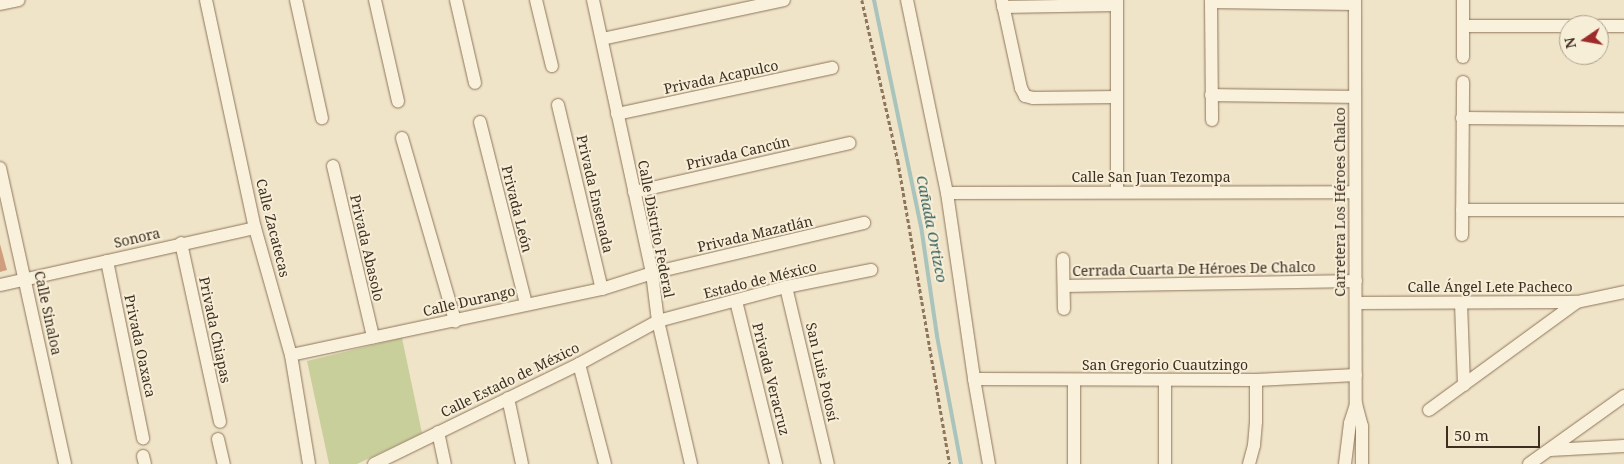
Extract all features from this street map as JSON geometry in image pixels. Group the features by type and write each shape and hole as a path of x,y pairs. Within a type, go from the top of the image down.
{"street":[{"path":"0,4 18,0"},
{"name":"Calle Zacatecas","path":"206,0 256,228 291,355 309,464"},
{"path":"296,0 322,118"},
{"path":"375,0 398,101"},
{"path":"456,0 475,84"},
{"path":"536,0 552,66"},
{"name":"Calle Distrito Federal","path":"593,0 652,273 658,321 691,464"},
{"path":"602,39 784,0"},
{"path":"907,0 947,193 974,379 989,464"},
{"path":"1463,0 1463,56"},
{"path":"1212,120 1211,1 1355,2"},
{"name":"Carretera Los Héroes Chalco","path":"1355,2 1356,404 1362,426 1362,464"},
{"path":"1117,97 1033,98 1026,96 1021,88 1003,3 1117,3 1117,97 1117,192"},
{"path":"1463,26 1559,26"},
{"path":"1609,26 1624,26"},
{"name":"Privada Acapulco","path":"617,114 832,68"},
{"path":"1462,82 1462,235"},
{"path":"1211,95 1355,97"},
{"name":"Privada Ensenada","path":"558,105 602,290"},
{"path":"1462,118 1624,119"},
{"name":"Privada León","path":"480,122 526,304"},
{"path":"402,138 455,321"},
{"name":"Privada Cancún","path":"634,192 850,143"},
{"name":"Privada Abasolo","path":"332,166 373,337"},
{"name":"Calle Sinaloa","path":"0,168 65,464"},
{"name":"Calle San Juan Tezompa","path":"947,193 1355,192"},
{"path":"1462,210 1624,210"},
{"name":"Privada Mazatlán","path":"652,273 864,224"},
{"name":"Sonora","path":"0,285 256,228"},
{"name":"Privada Chiapas","path":"181,244 220,422"},
{"path":"1063,259 1064,309"},
{"name":"Privada Oaxaca","path":"107,261 143,438"},
{"name":"Estado de México","path":"658,321 786,288 871,270"},
{"name":"Calle Durango","path":"291,355 455,321 526,304 602,290 652,273"},
{"name":"Cerrada Cuarta De Héroes De Chalco","path":"1064,286 1356,281"},
{"name":"San Luis Potosí","path":"786,288 828,464"},
{"name":"Calle Ángel Lete Pacheco","path":"1356,303 1578,302 1624,292"},
{"name":"Privada Veracruz","path":"736,301 776,464"},
{"path":"1429,410 1578,302"},
{"path":"1461,303 1464,385"},
{"name":"Calle Estado de México","path":"374,464 579,364 658,321"},
{"path":"579,364 605,464"},
{"name":"San Gregorio Cuautzingo","path":"974,379 1256,380 1356,375"},
{"path":"1074,380 1074,464"},
{"path":"1165,380 1165,464"},
{"path":"1249,464 1256,421 1256,380"},
{"path":"1530,464 1624,396"},
{"path":"508,398 522,464"},
{"name":"Carretera Los Héroes Chalco","path":"1345,464 1350,423 1356,404"},
{"path":"438,432 445,464"},
{"path":"218,439 224,464"},
{"path":"1550,450 1624,446"}],"path":[{"path":"862,0 898,161 950,464"}],"green space":[{"path":"402,338 422,433 357,464 329,464 307,361"}],"building":[{"path":"0,244 7,270 0,272"}],"waterway":[{"name":"Cañada Ortizco","path":"874,0 921,226 937,336 961,464"}]}
